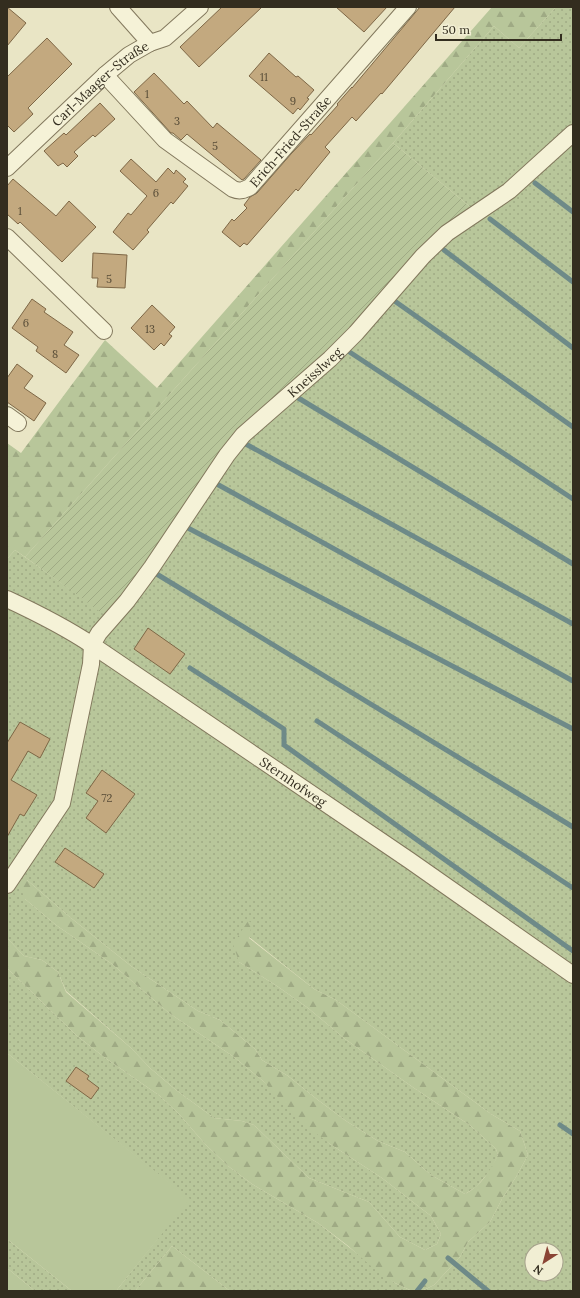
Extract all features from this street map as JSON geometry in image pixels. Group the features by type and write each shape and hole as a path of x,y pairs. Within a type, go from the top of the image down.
{"street":[{"path":"118,7 150,43"},
{"name":"Carl-Maager-Straße","path":"7,168 129,55 150,43 165,38 200,7"},
{"name":"Erich-Fried-Straße","path":"106,75 165,140 233,189 237,191 243,190 250,187 408,7"},
{"name":"Kneisslweg","path":"92,645 99,632 127,601 152,567 227,455 243,435 325,364 351,338 428,251 448,233 509,191 573,133"},
{"path":"7,237 104,331"},
{"name":"Sternhofweg","path":"7,599 39,614 92,645 409,860 573,975"},
{"path":"7,885 62,803 91,664 92,645"}],"green space":[{"path":"492,7 556,7 519,48 494,26 393,143 25,557 15,550 7,559 7,443 21,453 105,340 157,388"},
{"path":"556,7 573,7 573,1291 422,1291 434,1285 460,1257 468,1242 490,1222 528,1155 520,1131 491,1114 336,1000 314,989 249,937 239,962 277,986 308,1008 345,1039 471,1126 496,1149 498,1155 491,1170 476,1187 465,1194 431,1175 405,1152 378,1141 346,1121 288,1076 262,1060 255,1049 220,1020 198,1011 131,966 71,918 27,880 25,899 56,925 112,964 169,1013 234,1057 263,1081 330,1144 382,1178 431,1216 441,1234 437,1244 425,1250 400,1237 369,1202 309,1178 254,1125 242,1121 214,1118 176,1090 150,1068 131,1048 66,991 58,972 42,960 24,956 7,938 7,559 15,550 106,615 226,450 474,210 393,143 494,26 519,48"},
{"path":"393,143 474,210 292,389 192,502 106,616 25,557"},
{"path":"27,880 71,918 131,966 198,1011 220,1020 255,1049 262,1060 288,1076 346,1121 378,1141 405,1152 431,1175 465,1194 481,1182 498,1155 496,1149 471,1126 345,1039 308,1008 277,986 239,962 233,944 248,921 252,923 249,938 314,989 336,1000 491,1114 520,1131 528,1155 490,1222 468,1242 460,1257 434,1285 422,1291 412,1291 379,1273 347,1245 318,1223 252,1184 228,1166 205,1144 179,1114 160,1096 104,1057 76,1035 7,968 7,938 24,956 42,960 58,972 66,992 131,1048 150,1068 176,1090 214,1118 242,1121 254,1125 309,1178 369,1202 400,1237 425,1250 437,1244 441,1234 431,1216 382,1178 330,1144 300,1121 263,1081 234,1057 169,1013 112,964 56,925 25,899 19,884"},
{"path":"7,968 76,1035 104,1057 160,1096 228,1166 252,1184 318,1223 395,1283 412,1291 230,1291 172,1246 135,1291 116,1291 189,1199 7,1053"},
{"path":"7,1053 190,1199 116,1291 72,1291 7,1239"},
{"path":"7,1239 72,1291 35,1291 7,1268"},
{"path":"172,1246 230,1291 135,1291"},
{"path":"7,1268 35,1291 7,1291"}],"building":[{"path":"7,7 26,23 7,46"},
{"path":"222,7 262,7 199,67 180,47"},
{"path":"336,7 387,7 364,32"},
{"path":"420,7 455,7 382,94 381,93 356,121 352,117 325,147 330,152 298,191 296,189 247,245 244,243 240,247 222,232 232,219 234,221 247,208 244,205 250,197 257,193 291,154 310,134 311,135 338,105 337,104"},
{"path":"47,38 72,64 28,108 33,114 14,132 7,125 7,77"},
{"path":"269,53 296,77 298,76 314,90 300,110 298,108 293,114 249,76"},
{"path":"154,73 184,104 187,101 213,128 217,123 261,160 244,179 242,180 187,134 181,140 171,133 134,92"},
{"path":"100,103 115,119 95,137 93,135 74,152 78,156 67,167 63,163 58,166 44,151 64,133 66,135"},
{"path":"131,159 156,182 168,168 174,174 176,170 186,179 183,182 188,186 173,204 171,202 147,230 149,232 133,250 113,232 128,213 131,215 147,196 120,171"},
{"path":"13,179 56,216 69,201 96,227 62,262 20,222 18,224 7,214 7,186"},
{"path":"93,253 127,255 125,288 97,287 98,278 92,278"},
{"path":"32,299 46,309 44,312 73,332 64,345 79,355 66,373 36,351 38,347 12,328"},
{"path":"152,305 175,327 169,334 172,336 164,346 161,343 154,350 131,328"},
{"path":"17,364 33,376 24,388 46,403 34,421 7,402 7,378"},
{"path":"148,628 185,654 170,674 134,649"},
{"path":"20,722 50,739 40,758 28,751 11,780 37,795 24,816 20,814 7,837 7,743"},
{"path":"102,770 135,794 106,833 86,818 98,801 86,793"},
{"path":"65,848 104,874 94,888 55,862"},
{"path":"76,1067 89,1076 87,1079 99,1088 91,1099 66,1081"}],"waterway":[{"path":"535,183 573,212"},
{"path":"490,219 573,282"},
{"path":"444,250 573,348"},
{"path":"396,302 573,427"},
{"path":"348,351 573,499"},
{"path":"295,396 573,564"},
{"path":"244,443 573,624"},
{"path":"215,483 573,681"},
{"path":"186,527 573,729"},
{"path":"155,573 573,827"},
{"path":"190,668 284,729 284,745 573,951"},
{"path":"317,721 573,888"},
{"path":"560,1125 573,1134"},
{"path":"448,1258 488,1291"},
{"path":"417,1291 425,1281"}]}
